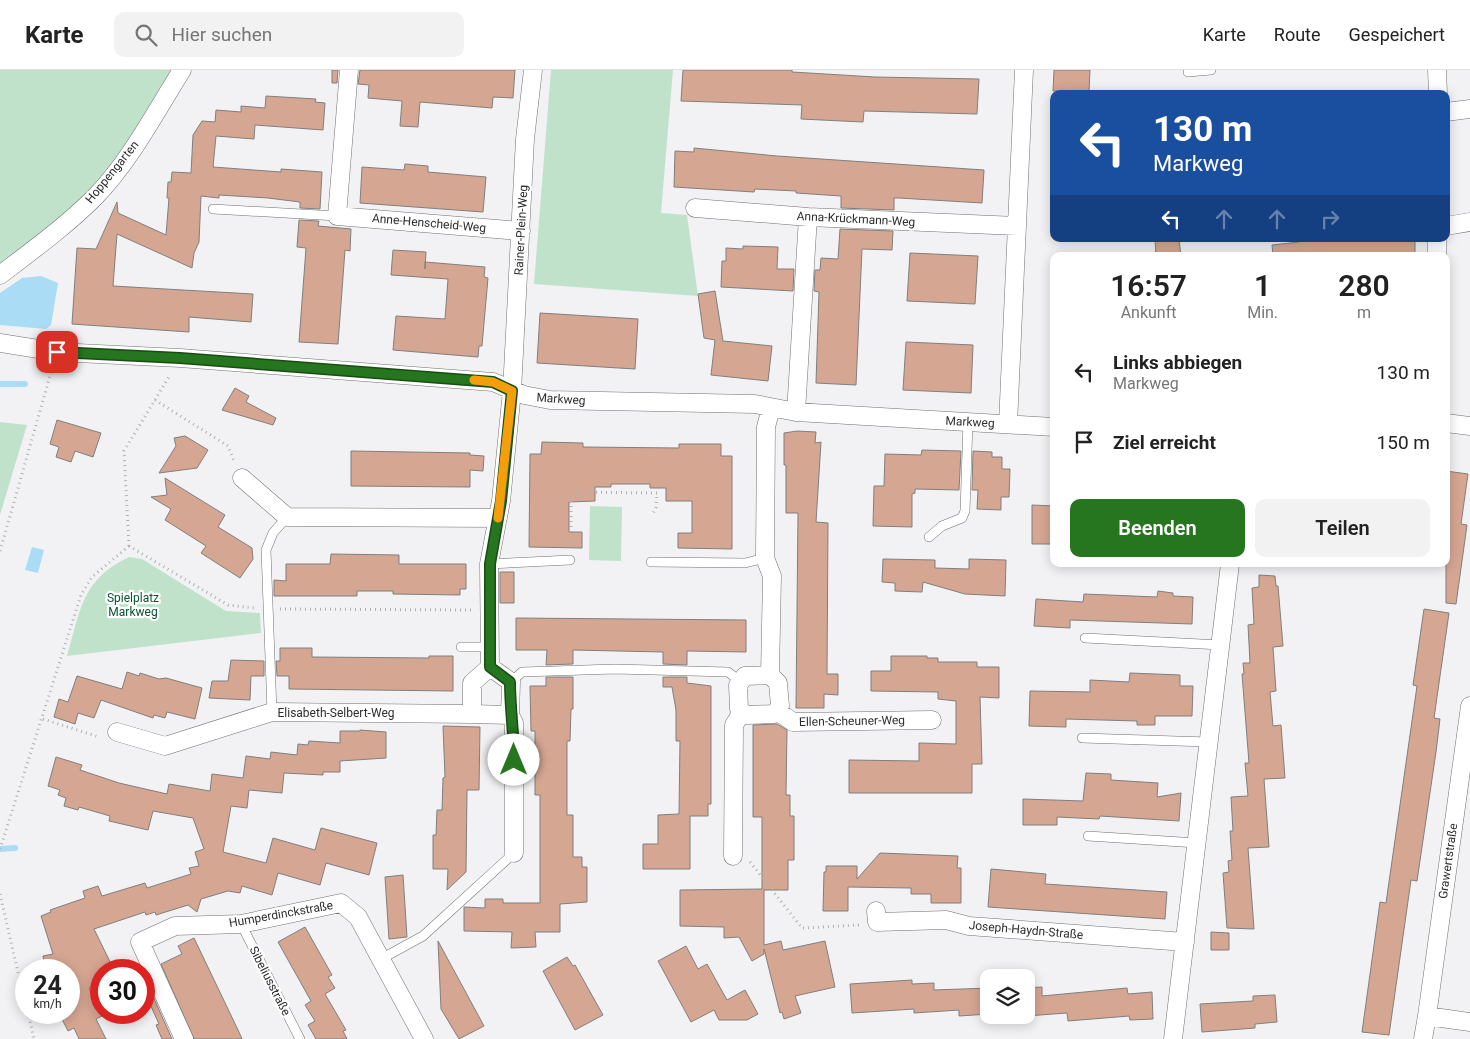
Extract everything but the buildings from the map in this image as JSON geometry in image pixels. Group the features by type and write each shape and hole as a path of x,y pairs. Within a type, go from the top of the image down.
{"street":[{"name":"Hoppengarten","path":"0,275 53,235 96,196 135,145 182,70"},
{"path":"337,216 349,70"},
{"name":"Rainer-Plein-Weg","path":"512,391 525,139 532,70"},
{"path":"1008,424 1024,70"},
{"path":"1437,70 1438,90"},
{"path":"1450,112 1470,109"},
{"name":"Anna-Krückmann-Weg","path":"695,208 808,217 1017,226"},
{"name":"Anne-Henscheid-Weg","path":"337,216 521,231"},
{"path":"796,412 799,396 808,217"},
{"path":"1450,225 1470,222"},
{"name":"Markweg","path":"0,343 57,352 180,358 493,382 524,396 550,400 755,404 796,412 1050,427"},
{"path":"472,714 472,683 490,667 490,564 498,518 512,391"},
{"path":"770,676 772,576 765,558 766,427 771,408"},
{"path":"1450,424 1470,426"},
{"path":"242,478 288,517 498,518"},
{"path":"1173,1039 1230,567"},
{"path":"490,667 510,682 510,715 514,723 514,853"},
{"path":"744,676 770,676 778,683 780,706 774,714 747,715 742,712 739,709 738,685 744,676"},
{"name":"Grawertstraße","path":"1427,1016 1470,706"},
{"name":"Ellen-Scheuner-Weg","path":"776,710 793,722 932,720"},
{"name":"Elisabeth-Selbert-Weg","path":"117,732 165,746 272,712 510,715"},
{"path":"733,856 734,725 742,712"},
{"name":"Humperdinckstraße","path":"184,1039 140,942 174,926 241,924 340,903 358,917 424,1039"},
{"name":"Joseph-Haydn-Straße","path":"877,917 946,920 970,926 1185,942"},
{"path":"1423,1039 1427,1016 1470,1022"}],"lane":[{"path":"1188,72 1211,70"},
{"name":"Anne-Henscheid-Weg","path":"213,209 337,216"},
{"path":"929,537 942,526 962,518 965,511 968,422"},
{"path":"272,712 266,550 273,533 288,517"},
{"path":"651,562 745,563 765,558"},
{"path":"490,564 570,560"},
{"path":"1085,638 1221,645"},
{"path":"461,647 490,646"},
{"path":"510,682 522,672 615,670 728,672 740,682"},
{"path":"1082,738 1209,742"},
{"path":"1088,836 1197,842"},
{"path":"381,959 423,936 514,853"},
{"name":"Sibeliusstraße","path":"241,924 300,1039"}],"path":[{"path":"0,551 57,352"},
{"path":"129,546 124,451 180,358"},
{"path":"154,400 228,446 242,478"},
{"path":"570,560 571,492 656,493 656,507 652,516"},
{"path":"129,546 228,605 267,609 490,610"},
{"path":"0,849 81,595 92,577 129,546"},
{"path":"43,719 102,738 117,732"},
{"path":"733,856 748,860 802,928 857,926 877,917"},
{"path":"0,894 15,959"},
{"path":"31,1024 34,1039"}],"green space":[{"path":"0,70 174,70 130,142 93,190 0,267"},
{"path":"551,70 673,70 661,213 687,215 698,296 534,284"},
{"path":"0,422 27,425 0,515"},
{"path":"590,506 622,507 621,561 589,560"},
{"name":"Spielplatz Markweg","path":"129,557 142,559 226,611 260,613 261,633 67,656 80,611 92,586 113,566"}],"water":[{"path":"41,276 58,283 51,325 46,329 0,325 0,293 22,278"},
{"path":"32,547 44,550 38,573 25,570"}],"waterway":[{"path":"0,384 25,384"},
{"path":"0,849 15,848"}],"slow traffic":[{"path":"474,380 493,382 512,391 498,518"}],"route":[{"path":"57,352 180,358 493,382 512,391 501,501 490,564 490,667 510,682 510,715 514,723 514,760"}]}
